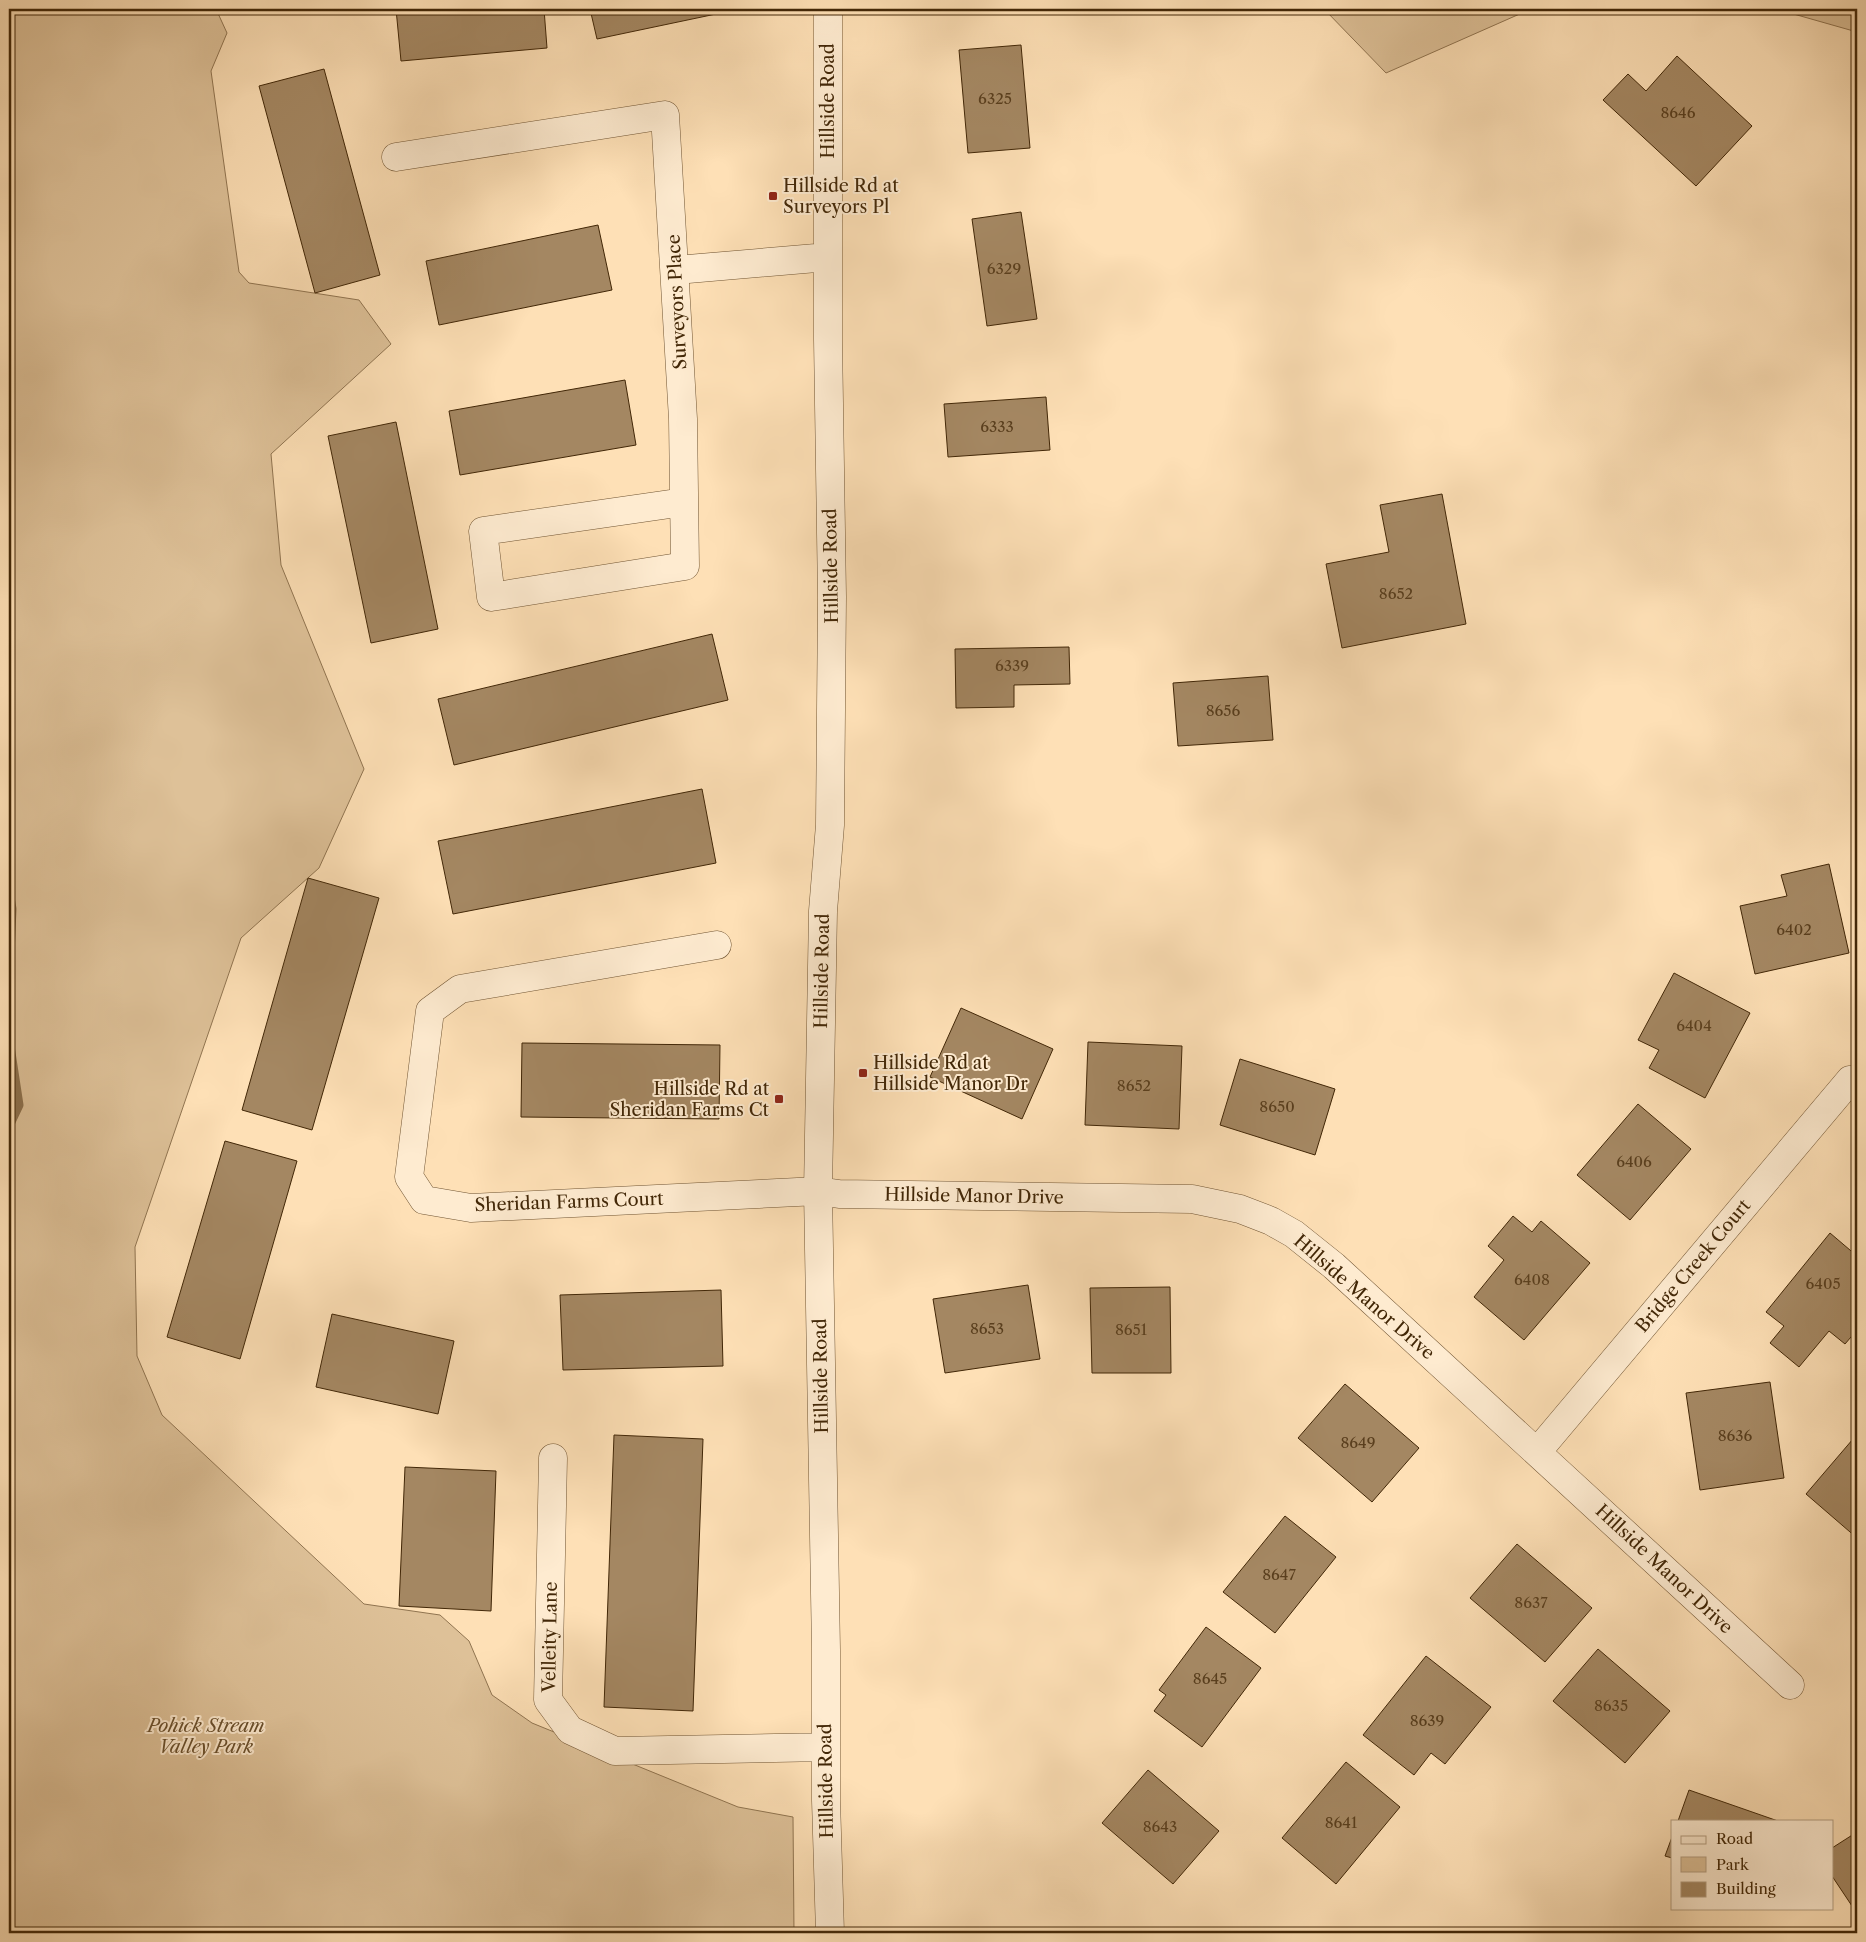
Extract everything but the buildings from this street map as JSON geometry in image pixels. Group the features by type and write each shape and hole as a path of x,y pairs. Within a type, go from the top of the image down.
{"street":[{"name":"Hillside Road","path":"828,9 828,257 832,598 830,815 823,911 818,1191 830,1933"},
{"name":"Surveyors Place","path":"396,157 665,115 676,270 683,419 685,566 491,597 483,531 684,502"},
{"path":"676,270 828,257"},
{"name":"Sheridan Farms Court","path":"717,945 460,989 430,1011 409,1177 424,1200 471,1208 818,1191"},
{"name":"Bridge Creek Court","path":"1537,1452 1850,1080"},
{"name":"Hillside Manor Drive","path":"818,1191 839,1194 1192,1198 1240,1209 1271,1221 1294,1234 1334,1266 1790,1685"},
{"name":"Velleity Lane","path":"553,1458 548,1700 570,1730 615,1751 826,1747"}],"green space":[{"name":"Pohick Stream Valley Park","path":"9,9 216,9 227,33 211,71 239,272 249,283 359,300 391,344 271,454 281,565 364,769 319,868 241,938 135,1247 137,1356 162,1415 364,1604 440,1615 469,1641 492,1695 532,1723 738,1807 793,1817 794,1933 9,1933"},
{"path":"1324,9 1531,9 1386,73"},
{"path":"1772,9 1857,9 1857,32 1783,11"}],"waterway":[{"path":"9,897 11,909 9,954"},
{"path":"9,1046 18,1105 9,1124"}],"place":[{"name":"Hillside Rd at Surveyors Pl","path":"773,196"},
{"name":"Hillside Rd at Hillside Manor Dr","path":"863,1073"},
{"name":"Hillside Rd at Sheridan Farms Ct","path":"779,1099"}]}
